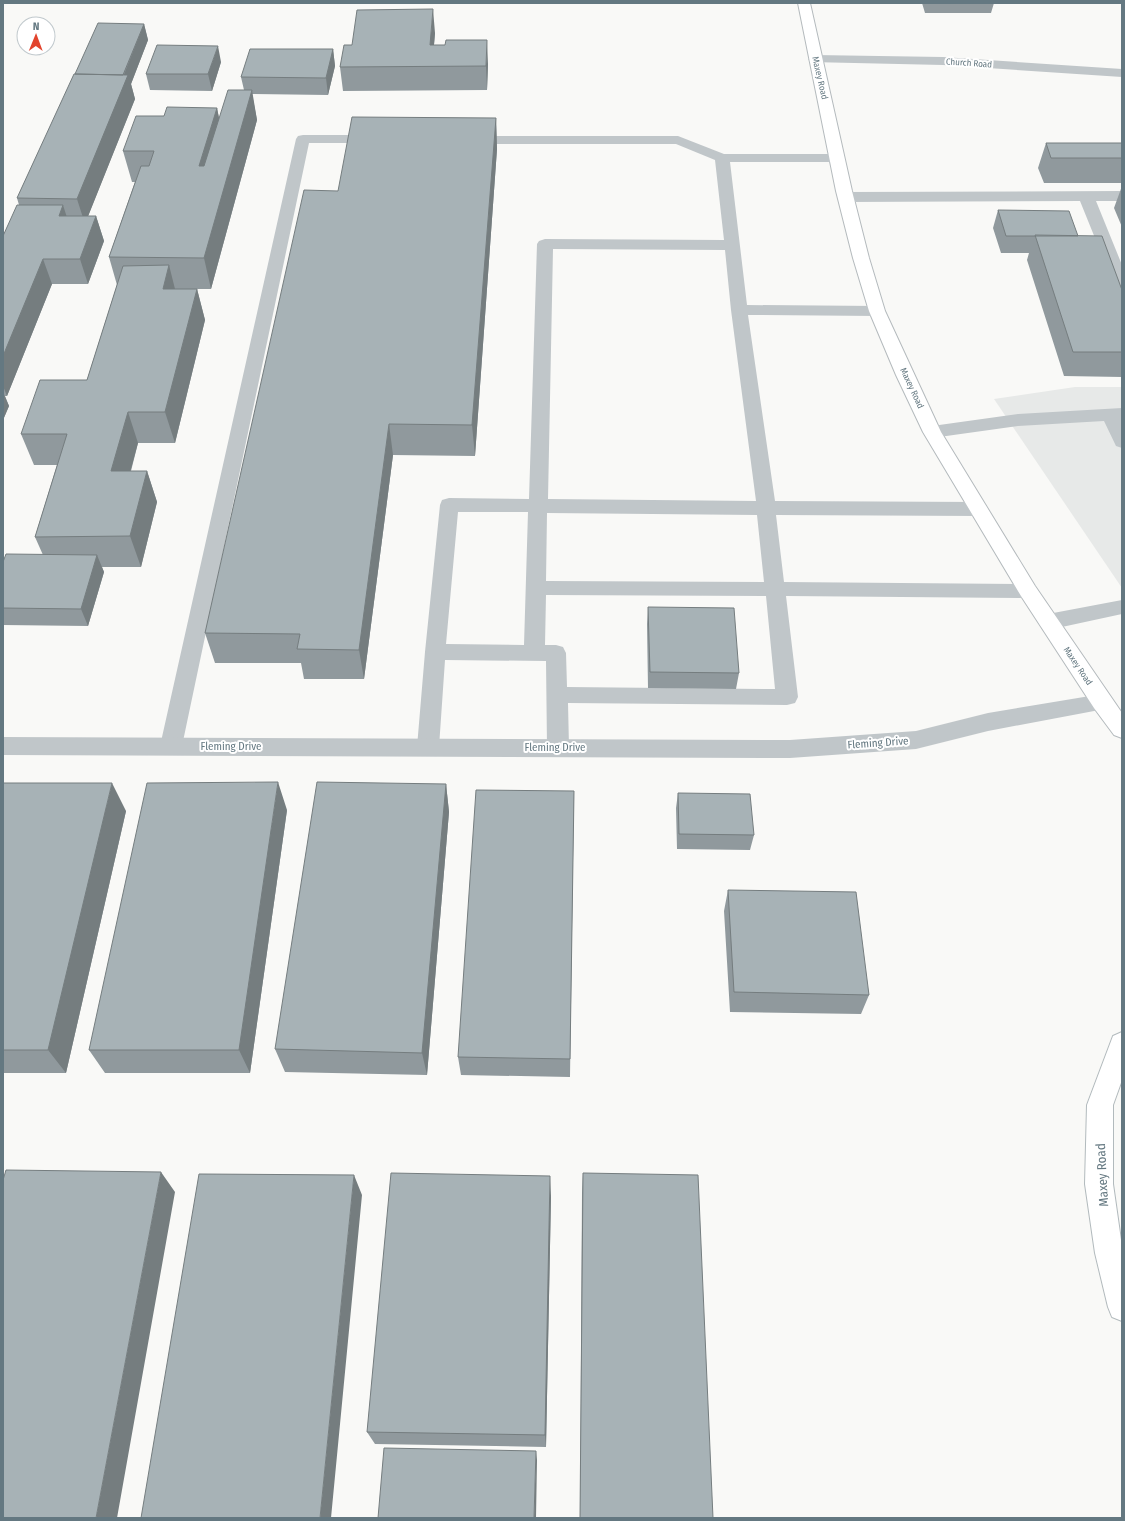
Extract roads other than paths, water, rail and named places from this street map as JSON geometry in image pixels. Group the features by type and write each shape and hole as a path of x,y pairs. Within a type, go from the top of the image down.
{"main road":[{"name":"Maxey Road","path":"804,3 837,158 861,258 877,311 905,375 932,432 1028,591 1102,702 1122,729"},
{"name":"Maxey Road","path":"1122,1044 1100,1105 1099,1184 1109,1253 1122,1307"}],"street":[{"name":"Church Road","path":"815,58 943,61 1122,73"},
{"path":"171,746 303,139 390,139"},
{"path":"454,140 678,140 722,158 837,158"},
{"path":"557,695 787,696 766,508 739,310 734,245 722,158"},
{"path":"1086,196 1122,285"},
{"path":"846,197 1122,196"},
{"path":"534,652 545,244 734,245"},
{"path":"739,310 877,311"},
{"path":"932,432 1018,420 1116,414 1122,442"},
{"path":"428,746 449,505 538,507 978,509"},
{"path":"536,588 1028,591"},
{"path":"1048,622 1122,607"},
{"path":"435,652 556,652 558,747"},
{"name":"Fleming Drive","path":"3,746 428,746 790,749 916,740 988,722 1102,702"}]}
